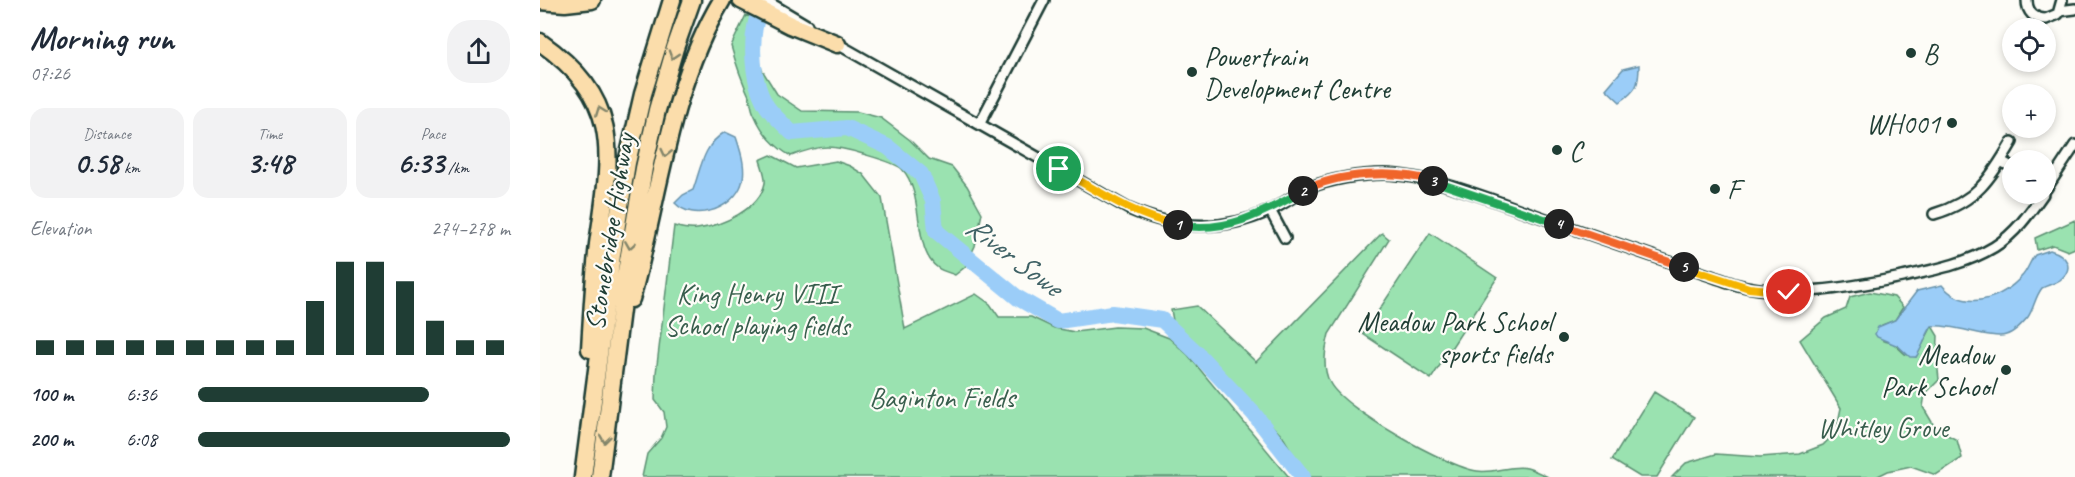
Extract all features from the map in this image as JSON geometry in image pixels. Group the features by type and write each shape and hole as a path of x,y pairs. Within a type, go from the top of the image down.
{"highway":[{"path":"540,1 565,3 592,0"},
{"name":"Stonebridge Highway","path":"583,477 612,255 627,163 643,94 672,0"},
{"name":"Stonebridge Highway","path":"600,477 626,278 644,168 660,99 692,0"},
{"path":"616,354 636,282 681,96 698,47 722,0"},
{"path":"741,0 792,21 837,44"},
{"path":"540,42 567,63 593,94 601,110 608,141 608,165 592,310 588,380 590,419"}],"street":[{"path":"765,0 792,21"},
{"path":"980,123 1044,0"},
{"path":"2027,0 2030,13 2039,18 2052,18 2059,11 2062,0"},
{"path":"2068,0 2075,4"},
{"path":"2059,11 2075,9"},
{"path":"837,44 1129,209 1162,222 1187,226 1206,226 1246,220 1310,188 1339,179 1384,174 1406,176 1429,180 1734,284 1768,291 1798,292 1874,283 1945,268 1978,256 2010,235 2036,204"},
{"path":"1934,214 1968,199 1991,177 2012,142"},
{"path":"2056,173 2075,145"},
{"path":"1270,210 1285,238"}],"green space":[{"path":"746,15 753,18 762,70 777,94 802,111 858,112 881,118 910,140 929,159 952,167 967,186 982,213 975,246 965,267 955,275 940,269 930,260 921,235 914,192 909,179 899,167 890,162 852,151 827,147 811,149 791,156 769,138 753,112 731,46"},
{"path":"771,155 796,168 836,161 850,166 863,174 882,198 905,329 976,294 990,304 999,317 1031,317 1054,328 1075,332 1115,327 1143,328 1169,338 1188,355 1289,477 642,477 647,454 661,438 666,427 664,412 655,400 656,373 674,226 691,229 707,227 728,220 748,208 756,201 765,183 760,160"},
{"path":"2075,220 2075,248 2068,251 2053,245 2037,250 2035,238"},
{"path":"1382,233 1389,239 1329,334 1325,365 1330,383 1354,407 1375,421 1444,459 1477,471 1521,467 1548,477 1307,477 1283,437 1174,326 1171,310 1197,306 1256,362"},
{"path":"1430,233 1497,278 1431,379 1363,334"},
{"name":"Whitley Grove","path":"1870,292 1894,297 1903,307 1895,320 1882,325 1883,341 1893,343 1905,354 1916,357 1932,326 1938,336 1939,380 1925,394 1923,407 1936,429 1957,440 1962,458 1936,475 1911,466 1888,471 1876,477 1672,477 1686,463 1716,454 1760,457 1800,454 1823,445 1836,432 1841,408 1800,340 1826,318 1846,309 1850,297"},
{"path":"1654,392 1694,417 1657,477 1640,477 1612,460"}],"water":[{"path":"1639,65 1636,86 1620,102 1606,89 1623,69"},
{"path":"725,132 736,137 740,149 744,169 740,188 728,202 710,211 691,212 683,209 675,203 683,195 693,190 707,150"},
{"path":"2050,250 2065,259 2067,271 2056,283 2042,288 2028,317 2009,334 2000,336 1932,326 1916,357 1910,357 1898,346 1875,334 1878,327 1895,320 1917,291 1942,285 1951,294 1961,299 1983,300 2005,291 2025,273 2035,255"}],"waterway":[{"name":"River Sowe","path":"765,0 756,24 754,67 766,105 792,133 847,128 888,147 921,174 933,201 936,231 1018,298 1058,321 1113,313 1162,320 1195,351 1254,414 1303,477"}],"place":[{"name":"B","path":"1911,53"},
{"name":"Powertrain Development Centre","path":"1192,72"},
{"name":"WH001","path":"1952,123"},
{"name":"C","path":"1557,150"},
{"name":"F","path":"1715,189"},
{"name":"Meadow Park School sports fields","path":"1564,337"},
{"name":"Meadow Park School","path":"2006,370"}],"route":[{"path":"1059,169 1129,209 1162,222 1187,226 1206,226 1246,220 1310,188 1339,179 1384,174 1406,176 1429,180 1734,284 1768,291 1789,292"}],"park label":[{"name":"King Henry VIII School playing fields","path":"757,309"},
{"name":"Baginton Fields","path":"942,397"}]}
